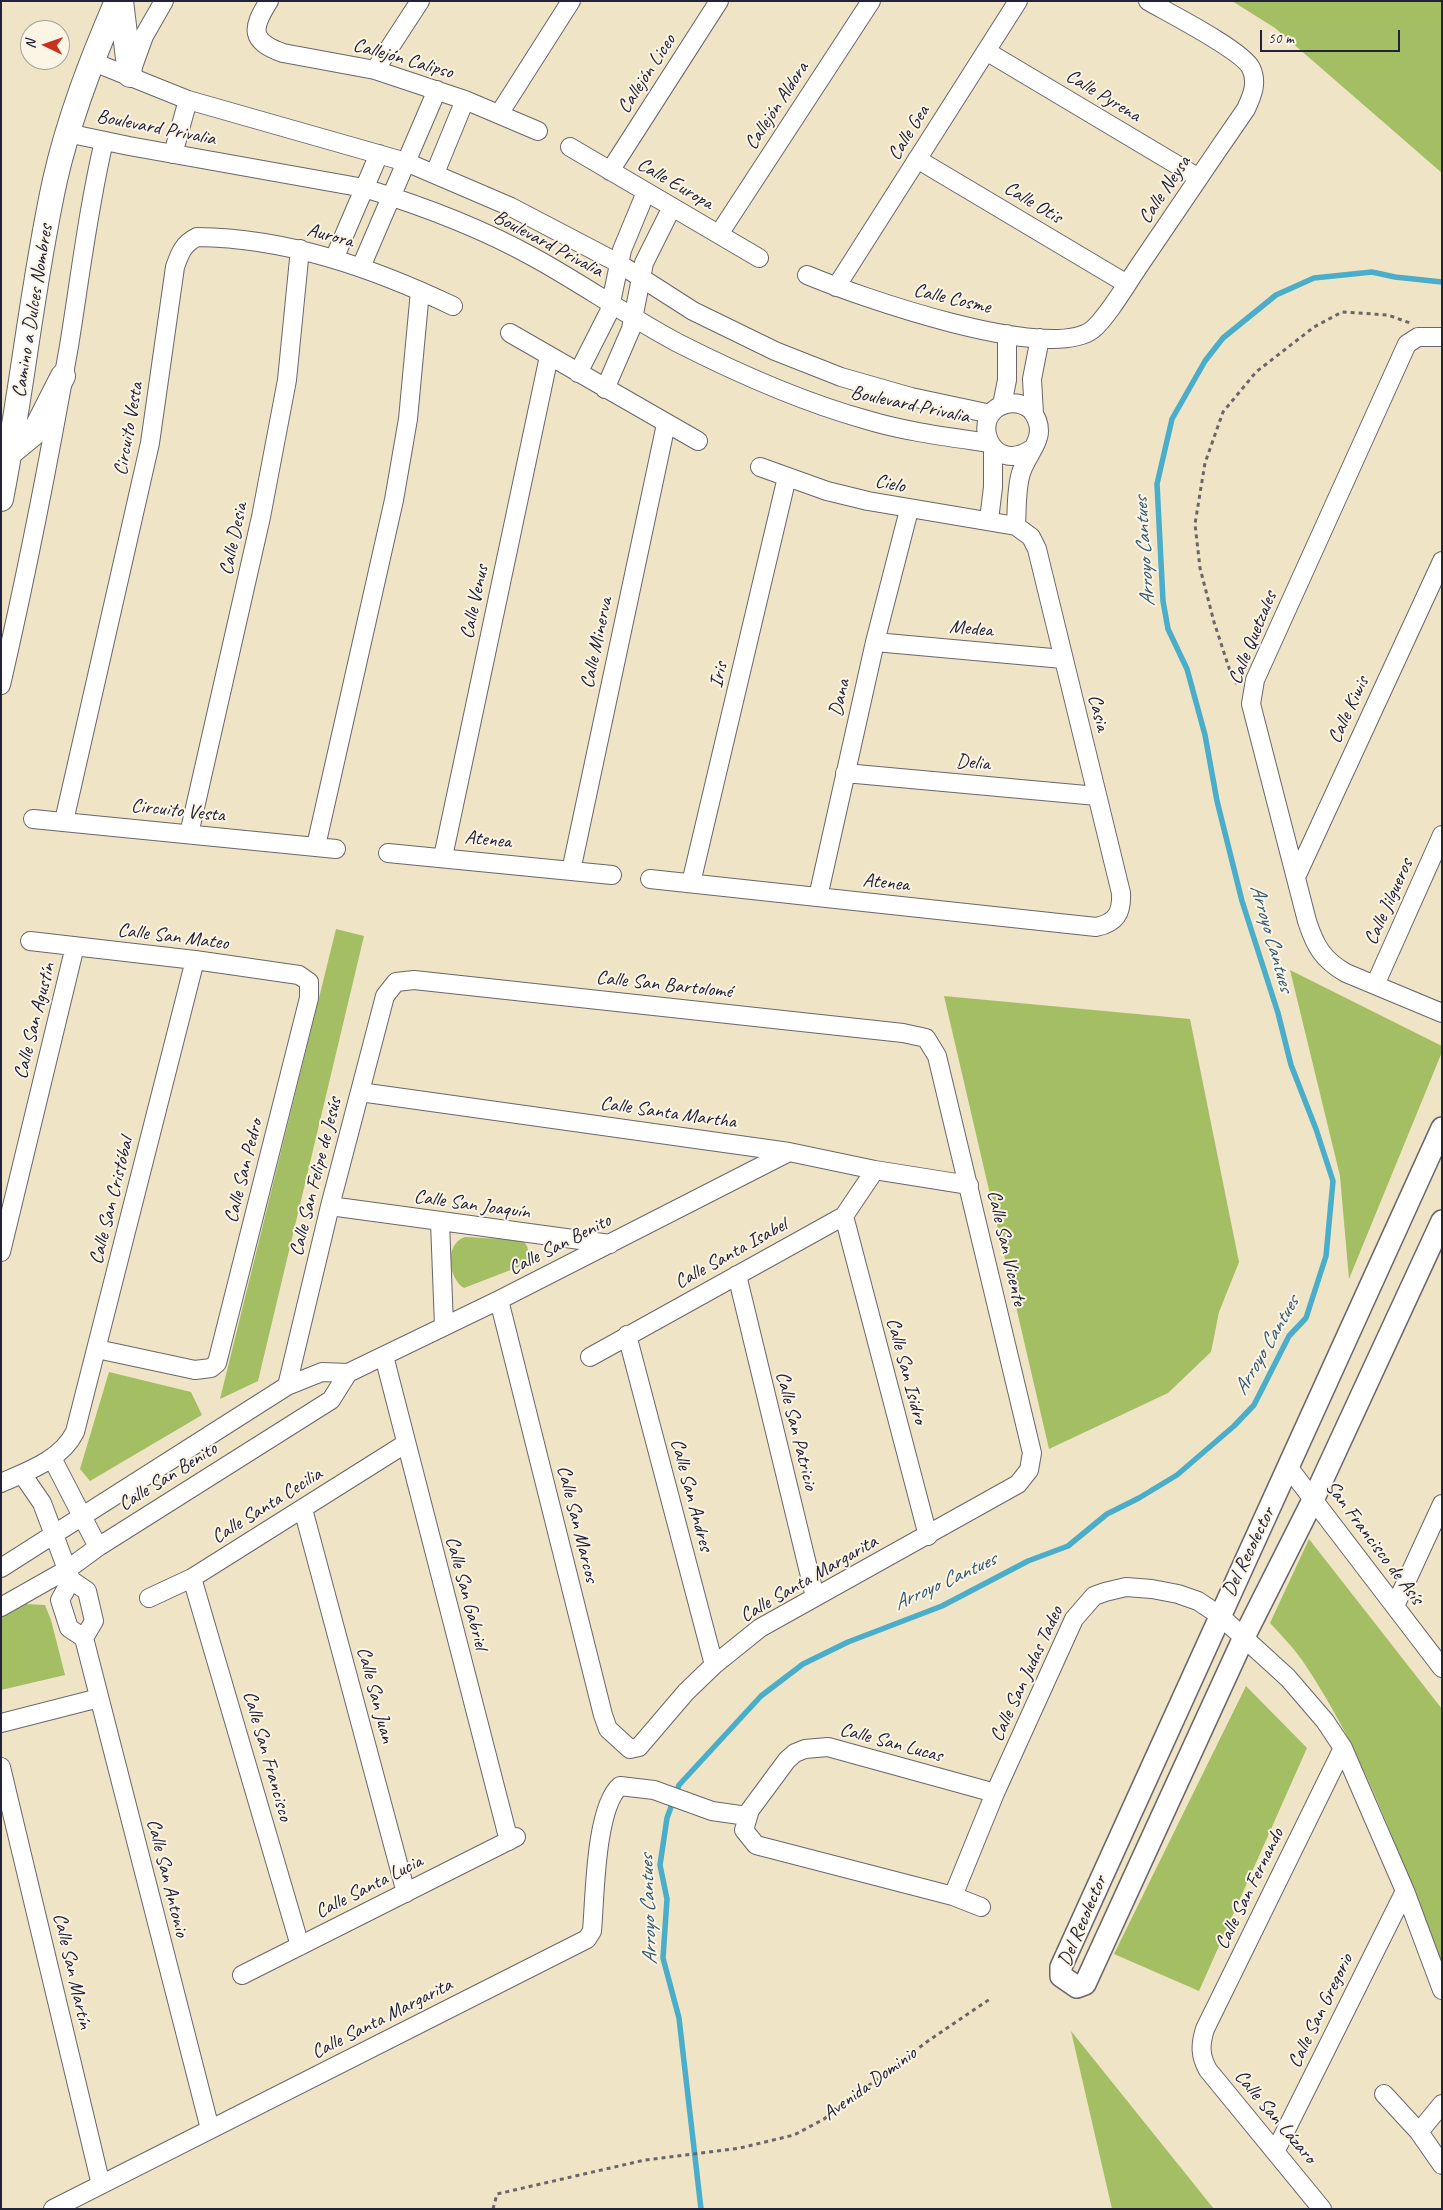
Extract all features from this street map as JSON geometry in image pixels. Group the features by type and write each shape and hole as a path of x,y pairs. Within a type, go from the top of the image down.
{"main road":[{"name":"Camino a Dulces Nombres","path":"1,499 11,452 49,211 67,132 91,61 119,1"},
{"path":"119,1 130,75"},
{"path":"11,452 34,433 63,376"}],"street":[{"path":"130,75 144,36 164,1"},
{"name":"Callejón Calipso","path":"269,1 259,18 256,35 260,42 283,53 375,70 465,100 538,131"},
{"path":"375,70 420,1"},
{"path":"499,114 571,1"},
{"name":"Callejón Liceo","path":"610,170 719,1"},
{"name":"Callejón Aldora","path":"720,234 871,1"},
{"name":"Calle Gea","path":"836,287 1018,1"},
{"name":"Calle Neysa","path":"1092,330 1127,284 1246,109 1254,91 1251,67 1236,54 1148,1"},
{"name":"Calle Pyrena","path":"986,51 1199,178"},
{"name":"Boulevard Privalia","path":"91,61 130,75 188,100 406,162 434,173 510,207 618,263 692,311 775,352 841,377 911,397 997,410"},
{"path":"361,268 437,90"},
{"path":"173,154 188,100"},
{"path":"434,173 465,100"},
{"name":"Boulevard Privalia","path":"67,132 104,141 364,188 391,196 439,213 494,237 550,267 634,319 729,368 833,410 906,430 991,446"},
{"path":"1,684 33,545 63,376 87,223 104,141"},
{"name":"Calle Europa","path":"570,147 760,258"},
{"path":"334,259 379,154"},
{"name":"Calle Otis","path":"917,159 1127,284"},
{"path":"578,372 612,304 618,263 626,237 646,192"},
{"path":"605,389 634,319 640,277 649,250 672,207"},
{"name":"Aurora","path":"188,241 197,237 210,237 300,249 361,268 453,306"},
{"name":"Circuito Vesta","path":"188,241 181,250 175,267 150,443 64,821 336,849"},
{"name":"Calle Desia","path":"189,834 263,508 287,380 300,249"},
{"name":"Calle Cosme","path":"807,275 903,310 1007,334 1059,339 1076,337 1092,330"},
{"path":"316,846 394,500 408,419 420,291"},
{"path":"510,333 666,424 698,440"},
{"path":"989,520 993,488 991,446 986,428 997,410 1007,380 1007,334"},
{"name":"Calle Quetzales","path":"1436,336 1412,339 1407,344 1255,680 1251,704 1315,946 1331,964 1442,1013"},
{"path":"1034,414 1032,379 1040,338"},
{"name":"Calle Venus","path":"443,857 549,356"},
{"path":"991,446 1007,456 1023,455 1036,443 1039,433 1039,423 1034,414 1024,405 1009,403 997,410"},
{"name":"Calle Minerva","path":"571,870 666,424"},
{"path":"1016,526 1020,475 1030,450"},
{"name":"Cielo","path":"760,466 827,491 909,510 989,520 1016,526"},
{"name":"Iris","path":"691,883 787,477"},
{"name":"Dana","path":"818,897 875,642 909,510"},
{"name":"Casia","path":"1016,526 1025,531 1037,549 1122,894 1122,908 1116,918"},
{"name":"Calle Kiwis","path":"1296,877 1442,561"},
{"name":"Medea","path":"875,642 1063,659"},
{"name":"Delia","path":"845,773 1097,796"},
{"path":"33,819 64,821"},
{"name":"Calle Jilgueros","path":"1375,985 1442,835"},
{"name":"Atenea","path":"388,852 612,875"},
{"name":"Atenea","path":"650,879 1096,927 1109,924 1116,918"},
{"name":"Calle San Mateo","path":"30,941 195,960 299,975 309,982"},
{"name":"Calle San Agustín","path":"1,1252 75,946"},
{"name":"Calle San Cristóbal","path":"58,1454 70,1442 78,1423 195,960"},
{"name":"Calle San Bartolomé","path":"396,982 414,980 903,1033 926,1038"},
{"name":"Calle San Pedro","path":"97,1349 195,1370 211,1368 217,1363 309,998 309,982"},
{"name":"Calle San Felipe de Jesús","path":"287,1386 330,1206 385,996 396,982"},
{"name":"Calle San Vicente","path":"926,1038 937,1056 969,1185 1032,1453 1029,1470"},
{"name":"Calle Santa Martha","path":"360,1092 788,1152 875,1170 969,1185"},
{"name":"Del Recolector","path":"1442,1128 1060,1968 1067,1981 1078,1988 1085,1984 1244,1637 1314,1498 1442,1221"},
{"name":"Calle San Benito","path":"1,1568 56,1536 82,1516 287,1386 322,1372 348,1373 499,1300 788,1152"},
{"name":"Calle Santa Isabel","path":"590,1357 844,1216 875,1170"},
{"name":"Calle San Joaquín","path":"330,1206 610,1244"},
{"name":"Calle San Isidro","path":"844,1216 928,1536"},
{"path":"440,1222 444,1326"},
{"name":"Calle San Patricio","path":"736,1275 815,1597"},
{"name":"Calle San Marcos","path":"499,1300 602,1715 608,1729 630,1749"},
{"name":"Calle San Andres","path":"627,1335 714,1665"},
{"name":"Calle San Gabriel","path":"384,1356 405,1444 513,1839"},
{"name":"Calle San Benito","path":"1,1607 70,1575 98,1547 331,1400 348,1373"},
{"name":"Calle Santa Cecilia","path":"150,1598 192,1578 405,1444"},
{"path":"1,1483 22,1474 58,1454 82,1516 98,1547"},
{"name":"San Francisco de Asís","path":"1289,1468 1314,1498 1442,1668"},
{"name":"Calle Santa Margarita","path":"630,1749 639,1747 686,1692 714,1665 760,1628 928,1536 1018,1484 1029,1470"},
{"path":"22,1474 42,1503 70,1575 87,1591 94,1621 84,1638 69,1628 60,1600 70,1575"},
{"path":"1395,1606 1442,1504"},
{"name":"Calle San Juan","path":"303,1509 406,1892"},
{"name":"Calle San Francisco","path":"192,1578 300,1946"},
{"name":"Calle San Judas Tadeo","path":"953,1896 995,1793 1074,1619 1094,1596 1126,1587 1152,1589 1198,1602 1219,1615 1288,1678 1325,1721 1343,1748 1405,1891 1442,1990"},
{"name":"Calle San Antonio","path":"84,1638 210,2129"},
{"path":"1,1724 99,1698"},
{"name":"Calle San Lucas","path":"746,1816 787,1760 796,1753 817,1747 828,1747 995,1793"},
{"name":"Calle San Fernando","path":"1201,2050 1205,2030 1343,1748"},
{"name":"Calle San Martín","path":"1,1767 101,2185"},
{"name":"Calle Santa Margarita","path":"53,2209 587,1939 592,1931 598,1852 607,1807 615,1789 620,1786 654,1790 712,1811 746,1816"},
{"path":"746,1816 744,1830 756,1846 953,1896 981,1908"},
{"name":"Calle Santa Lucia","path":"242,1975 513,1839"},
{"name":"Calle San Gregorio","path":"1276,2150 1405,1891"},
{"name":"Calle San Lázaro","path":"1201,2050 1203,2062 1208,2070 1276,2150 1322,2209"},
{"path":"1384,2094 1419,2132 1442,2165"},
{"path":"1419,2132 1442,2104"}],"path":[{"path":"1251,704 1241,692 1231,674 1214,622 1200,568 1195,524 1205,463 1223,412 1256,372 1314,327 1342,312 1388,314 1405,320 1436,336"},
{"name":"Avenida Dominio","path":"493,2209 497,2194 645,2160 740,2148 794,2135 824,2119 928,2040 990,1999"}],"green space":[{"path":"1232,1 1442,1 1442,173 1275,28"},
{"path":"336,929 364,936 258,1381 220,1399"},
{"path":"1290,970 1442,1046 1442,1052 1349,1279 1340,1176"},
{"path":"944,996 1190,1019 1239,1262 1219,1312 1211,1352 1168,1393 1049,1449"},
{"path":"465,1237 522,1240 528,1251 526,1264 464,1288 454,1276 451,1253 459,1240"},
{"path":"109,1372 191,1392 202,1415 90,1481 80,1469"},
{"path":"1309,1539 1442,1709 1442,1965 1397,1847 1364,1770 1325,1696 1302,1660 1270,1623"},
{"path":"25,1604 45,1605 51,1620 65,1675 1,1690 1,1617"},
{"path":"1246,1686 1307,1748 1199,1991 1114,1954"},
{"path":"1071,2031 1214,2209 1112,2209"}],"waterway":[{"name":"Arroyo Cantues","path":"701,2209 679,2018 663,1958 667,1899 660,1865 667,1818 679,1785 761,1696 803,1664 848,1642 942,1606 1028,1561 1068,1546 1107,1514 1139,1498 1177,1475 1234,1426 1254,1405 1289,1336 1306,1318 1326,1256 1333,1181 1316,1129 1291,1065 1278,1013 1242,901 1217,801 1205,735 1187,669 1168,629 1163,601 1157,484 1172,419 1205,361 1223,338 1276,295 1314,278 1372,272 1395,277 1442,282"}]}
